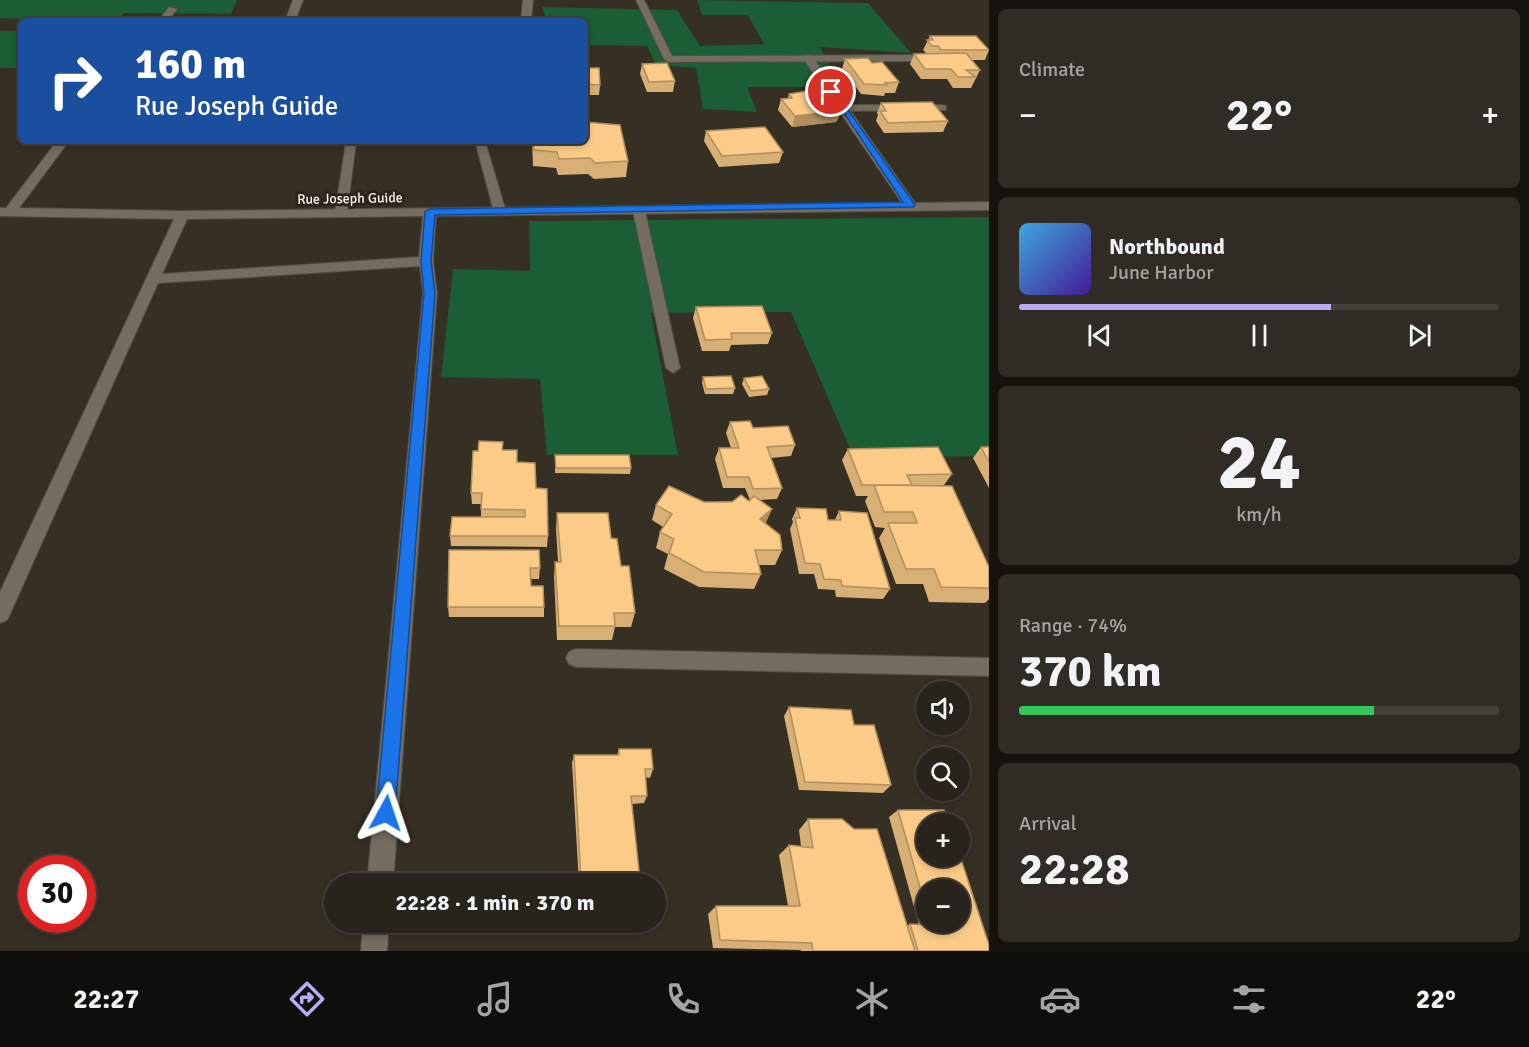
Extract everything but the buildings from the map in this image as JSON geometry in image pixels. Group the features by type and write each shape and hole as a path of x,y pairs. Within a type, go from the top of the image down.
{"street":[{"path":"291,18 298,0"},
{"path":"526,18 528,0"},
{"path":"165,18 172,9"},
{"path":"808,58 910,205"},
{"path":"5,212 61,144"},
{"name":"Rue Joseph Guide","path":"5,212 182,215 639,211 910,205 989,206"},
{"path":"381,873 430,293 426,261 430,212"},
{"path":"0,614 182,215"},
{"path":"153,279 426,261"},
{"path":"374,951 375,933"}],"lane":[{"path":"640,0 669,59 922,57"},
{"path":"843,108 942,108"},
{"path":"341,213 351,144"},
{"path":"481,144 500,212"},
{"path":"639,211 673,368"},
{"path":"576,657 989,667"}],"green space":[{"path":"0,0 237,0 231,14 124,13 120,18 0,18"},
{"path":"697,0 868,3 911,53 820,47 842,87 747,87 757,112 703,109 696,68 656,65 647,46 588,45 588,18 546,18 542,7 677,10 700,46 764,44 748,15 702,15"},
{"path":"0,31 18,31 18,68 0,68"},
{"path":"989,217 989,456 854,458 791,312 651,313 678,455 547,455 540,379 441,377 453,269 530,271 529,221"}],"route":[{"path":"386,813 430,293 426,261 430,212 639,211 910,205 831,92"}]}
